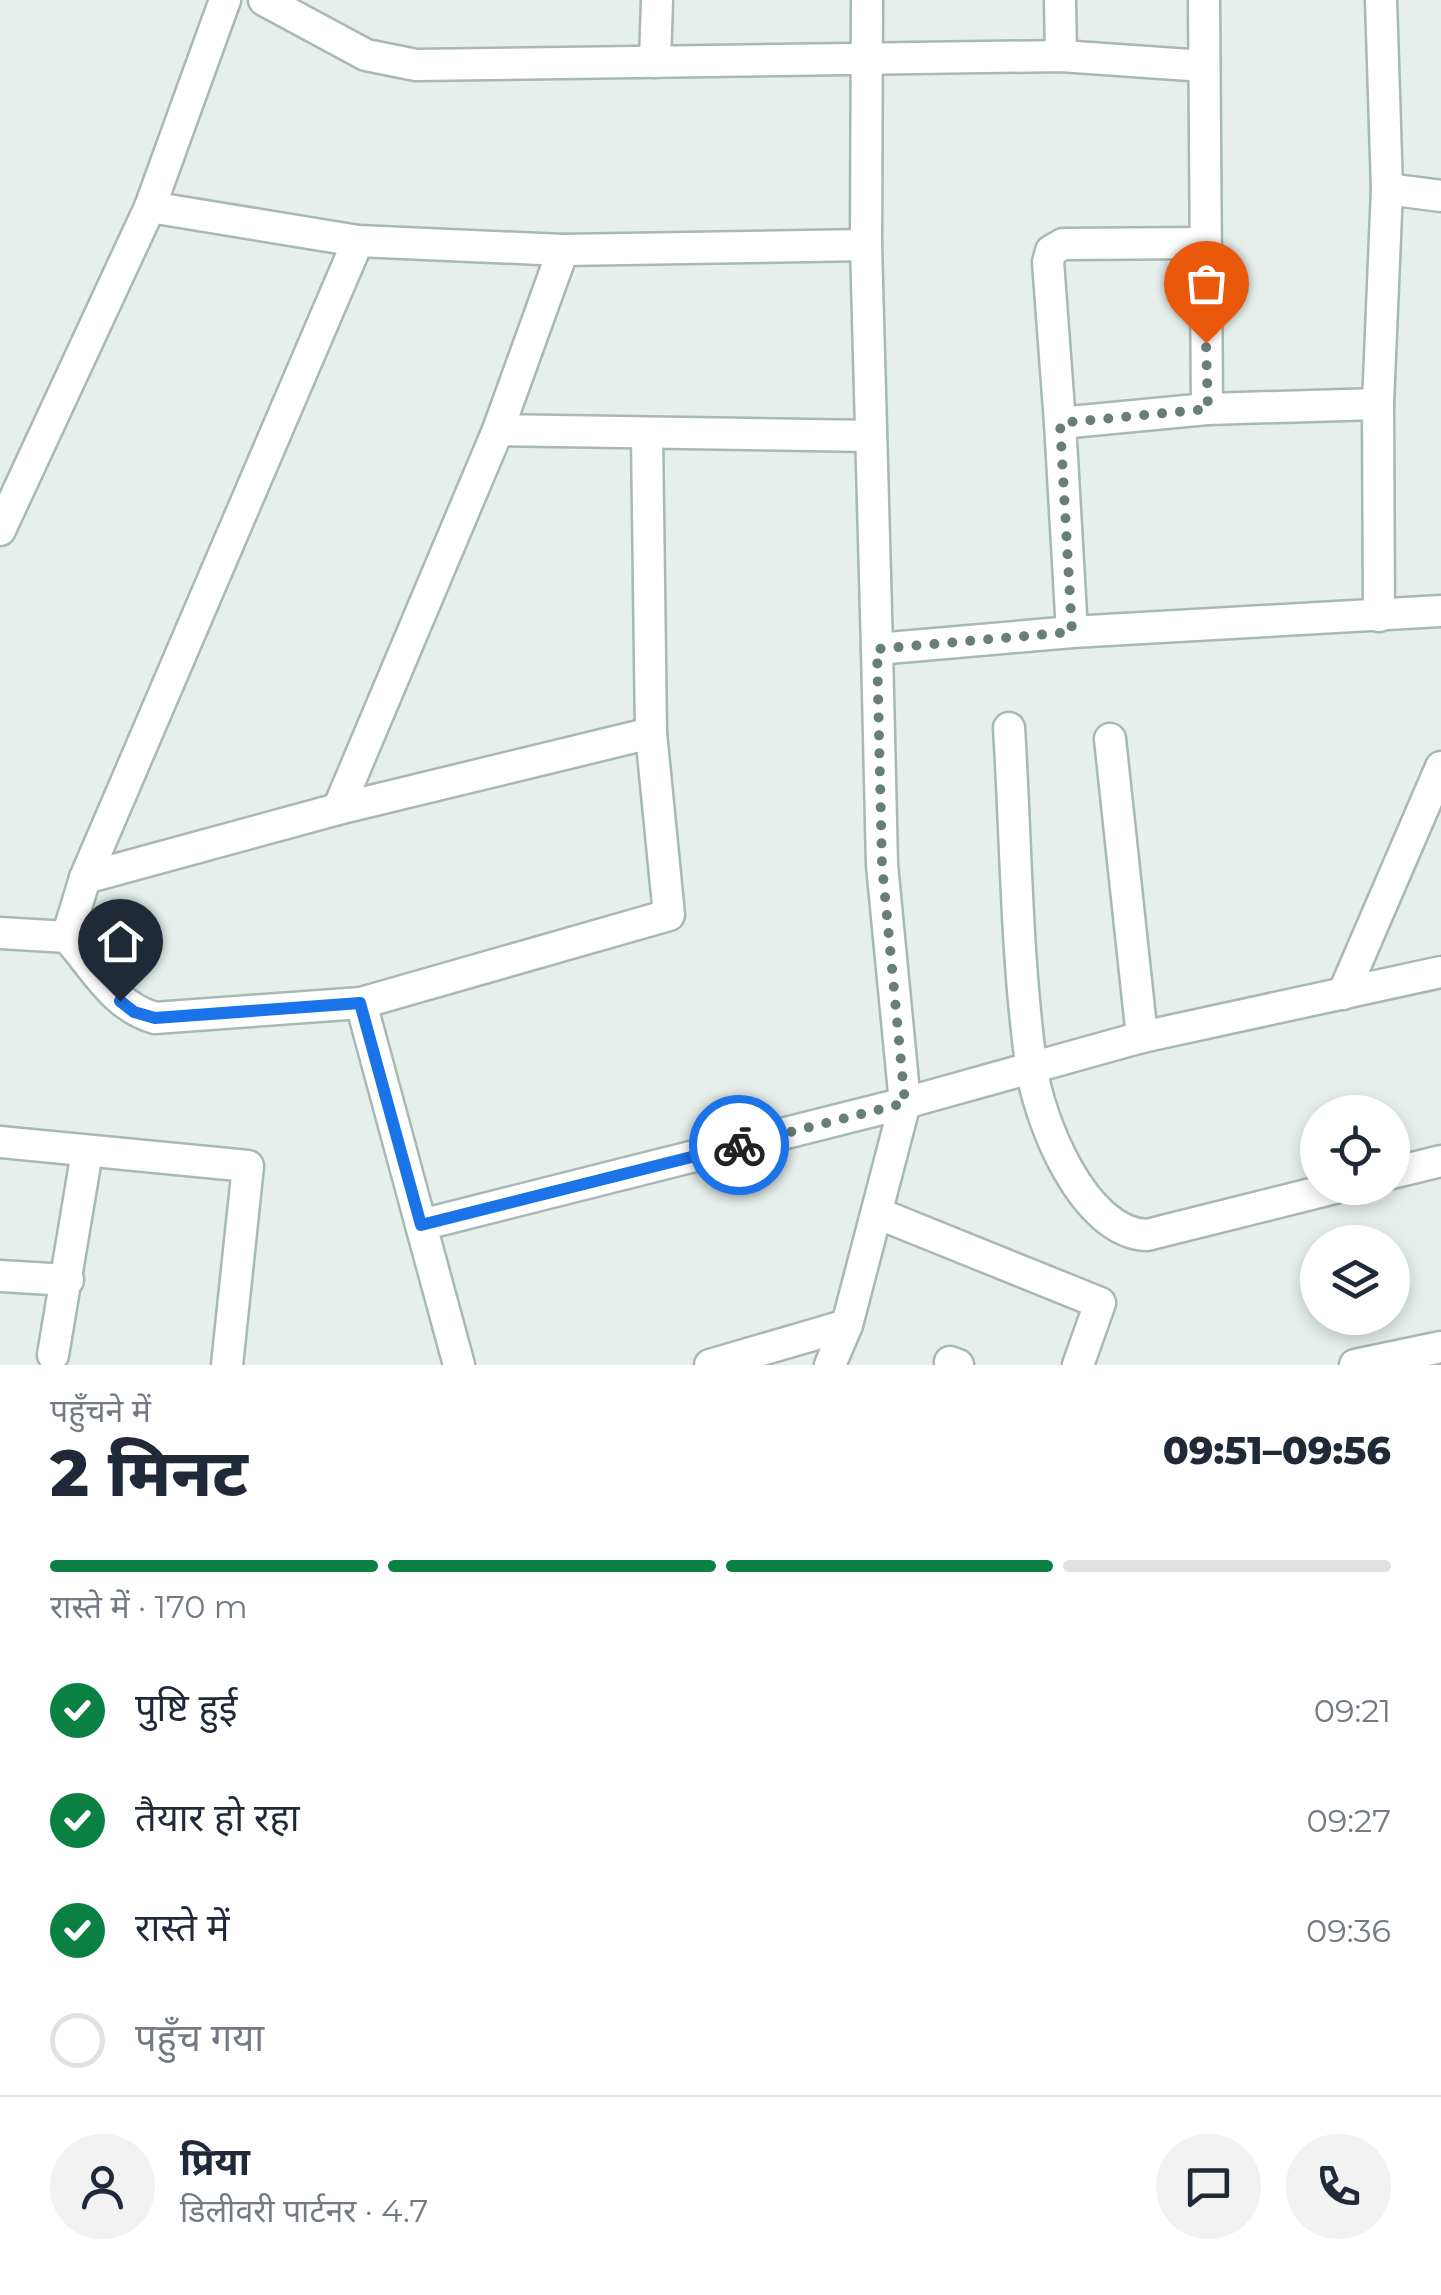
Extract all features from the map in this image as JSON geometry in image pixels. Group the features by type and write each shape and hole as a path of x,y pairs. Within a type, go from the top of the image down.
{"street":[{"path":"0,530 150,206 226,0"},
{"path":"264,0 389,62 870,62 1061,56 1204,66"},
{"path":"655,62 658,0"},
{"path":"830,1365 848,1325 905,1103 882,865 866,245 870,62 867,0"},
{"path":"1060,0 1061,56"},
{"path":"1204,0 1208,409"},
{"path":"1379,616 1378,404 1386,189 1381,0"},
{"path":"1386,189 1441,196"},
{"path":"150,206 358,241 563,250 866,245"},
{"path":"67,937 85,878 358,241"},
{"path":"1072,632 1051,251 1063,244 1204,244"},
{"path":"338,809 498,430 563,250"},
{"path":"1060,423 1208,409 1378,404"},
{"path":"498,430 871,436"},
{"path":"0,934 67,937 120,1001 134,1012 155,1018 360,1003 669,915 651,733 646,435"},
{"path":"877,649 1072,632 1441,611"},
{"path":"1009,728 1031,1066 1051,1136 1095,1210 1122,1232 1147,1235 1300,1197"},
{"path":"85,878 338,809 651,733"},
{"path":"1110,739 1142,1036"},
{"path":"1343,994 1441,767"},
{"path":"421,1225 905,1103 1142,1036 1441,972"},
{"path":"360,1003 459,1365"},
{"path":"0,1142 248,1166 227,1365"},
{"path":"53,1355 87,1152"},
{"path":"1410,1169 1441,1161"},
{"path":"876,1213 1100,1303 1078,1365"},
{"path":"0,1276 68,1280"},
{"path":"710,1365 848,1325"},
{"path":"1355,1365 1441,1347"}],"way so far":[{"path":"739,1145 905,1103 882,865 877,649 1072,632 1060,423 1208,409 1206,343"}],"route":[{"path":"120,1001 134,1012 155,1018 242,1015 360,1003 421,1225 739,1145"}]}
